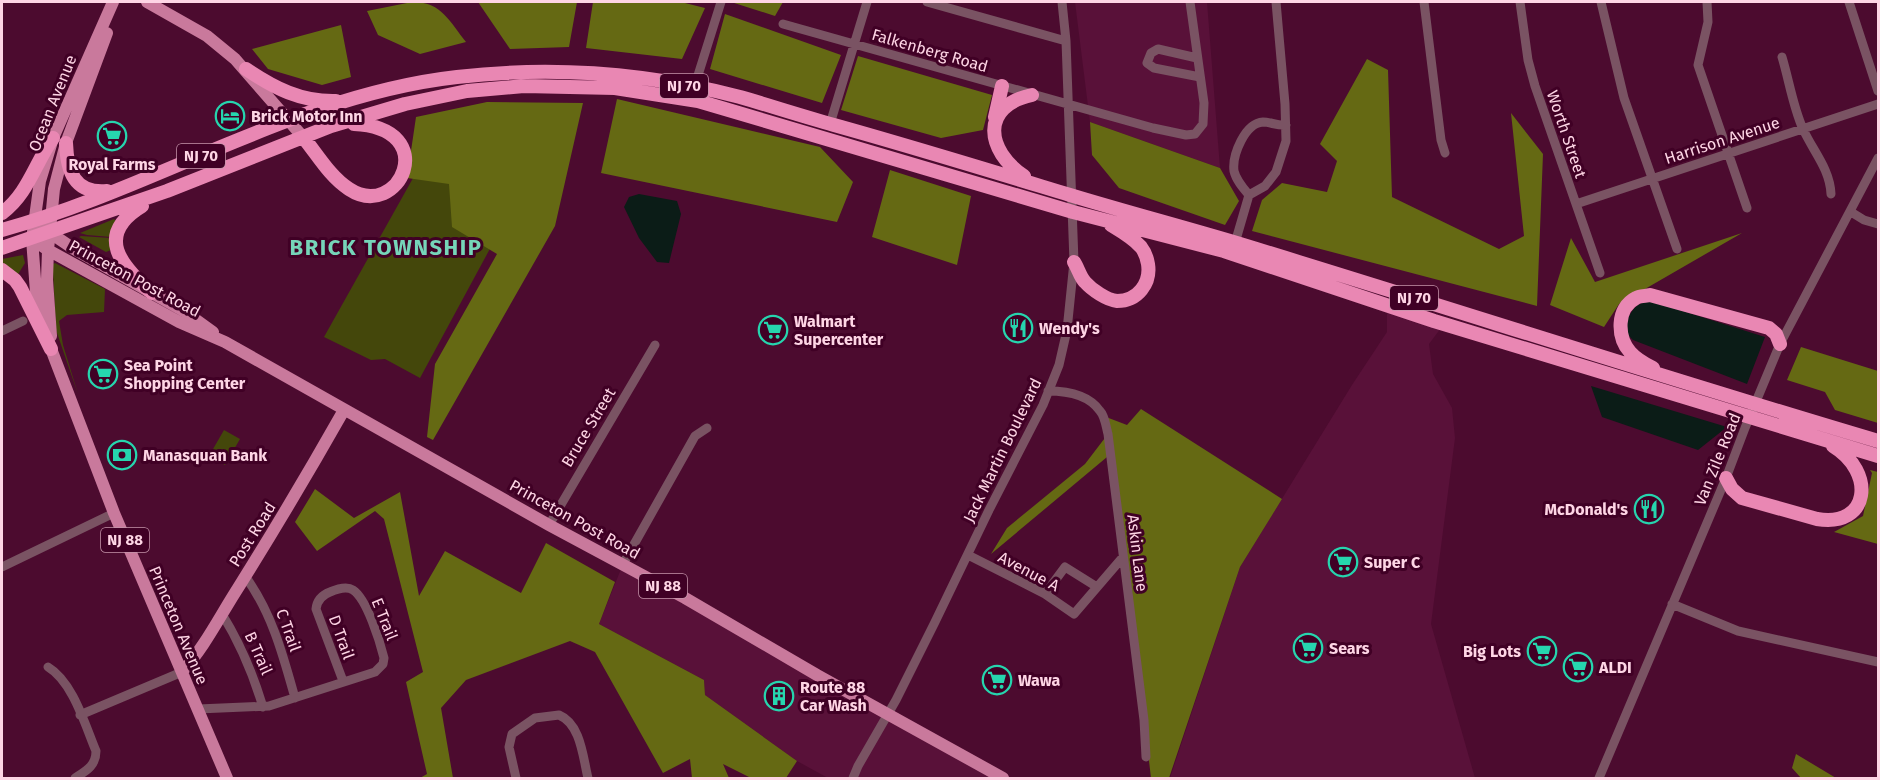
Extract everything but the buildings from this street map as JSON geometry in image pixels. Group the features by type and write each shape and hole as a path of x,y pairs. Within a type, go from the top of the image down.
{"highway":[{"path":"246,69 295,96 314,100 347,101"},
{"name":"NJ 70","path":"2,230 50,216 288,122 370,93 413,82 542,70 626,76 737,96 1235,243 1676,380 1818,438 1878,456"},
{"name":"NJ 70","path":"2,248 167,192 331,126 405,105 467,91 524,86 615,88 698,101 1073,212 1224,251 1434,321 1752,411 1878,441"},
{"path":"1002,86 994,122 994,136 999,152 1011,167 1039,186"},
{"path":"994,122 1001,110 1011,102 1032,95"},
{"path":"303,137 336,178 350,190 372,195 394,187 403,175 405,167 403,150 394,135 384,128 370,124 331,126"},
{"path":"2,213 22,194 40,156 60,140 69,169 78,183 90,191 115,191"},
{"path":"152,293 126,268 118,256 115,246 116,238 123,222 132,212 167,192"},
{"path":"1074,262 1084,281 1112,300 1135,296 1144,288 1149,270 1142,248 1130,237 1102,219"},
{"path":"2,270 20,287 51,349"},
{"path":"1676,380 1642,362 1630,352 1620,337 1620,320 1627,307 1636,298 1650,295 1769,328 1776,334 1780,344"},
{"path":"1726,478 1732,489 1742,498 1817,519 1828,521 1839,519 1856,508 1861,498 1863,490 1860,477 1856,466 1841,451 1818,438"}],"main road":[{"name":"Ocean Avenue","path":"50,216 60,140 113,2"},
{"name":"Ocean Avenue","path":"34,221 40,181 119,2"},
{"path":"147,2 207,36 221,47 246,69 288,122 303,137"},
{"name":"NJ 88","path":"49,233 50,216"},
{"name":"NJ 88","path":"32,239 34,221"},
{"name":"Princeton Post Road","path":"34,221 74,249 208,327 225,342"},
{"name":"Princeton Avenue","path":"49,233 47,280 51,349"},
{"name":"Princeton Post Road","path":"32,239 179,322 225,342 1003,778"},
{"name":"Princeton Avenue","path":"32,239 39,311 51,349 114,513 227,778"},
{"name":"Post Road","path":"182,672 222,614 285,513 344,410"}],"street":[{"path":"694,88 721,2"},
{"path":"830,124 867,2"},
{"path":"927,2 951,5 1066,41"},
{"name":"Jack Martin Boulevard","path":"854,778 858,766 888,713 1039,414 1059,365 1067,330 1074,262 1066,41 1062,2"},
{"path":"1190,2 1200,77 1154,68 1147,63 1151,53 1158,49 1197,58"},
{"path":"1235,243 1249,195 1265,186 1276,172 1286,141 1276,2"},
{"path":"1424,2 1441,140 1445,153"},
{"name":"Worth Street","path":"1520,2 1528,60 1535,86 1600,273"},
{"path":"1601,2 1629,112 1677,249"},
{"path":"1707,2 1708,22 1698,65 1747,207"},
{"path":"1849,2 1878,91"},
{"name":"Falkenberg Road","path":"783,24 1032,95 1186,135 1195,134 1203,124 1204,103 1200,77"},
{"path":"1782,57 1803,129 1825,169 1831,185 1831,194"},
{"name":"Harrison Avenue","path":"1576,204 1878,104"},
{"path":"1249,195 1234,173 1234,159 1246,134 1255,125 1264,122 1275,126 1286,125"},
{"name":"Van Zile Road","path":"1599,778 1780,344 1878,158"},
{"path":"1851,212 1864,220 1878,224"},
{"path":"2,331 23,321"},
{"name":"Bruce Street","path":"549,525 655,345"},
{"name":"Askin Lane","path":"1048,391 1060,391 1079,396 1101,411 1108,434 1144,720 1146,757"},
{"path":"623,564 695,436 707,428"},
{"path":"2,566 114,513"},
{"name":"Avenue A","path":"968,555 1045,594 1074,615 1097,587"},
{"path":"1045,594 1065,567 1097,587 1123,557"},
{"name":"C Trail","path":"245,576 270,617 295,698"},
{"name":"E Trail","path":"317,602 331,591 346,588 357,593 384,658 380,668 375,672 343,681"},
{"name":"D Trail","path":"317,602 316,609 343,681"},
{"path":"1672,604 1738,631 1878,662"},
{"name":"B Trail","path":"222,614 234,633 254,675 263,707"},
{"path":"48,667 58,673 66,683 96,751 93,766 75,778"},
{"path":"80,715 182,672"},
{"path":"198,709 263,707 343,681"},
{"path":"516,778 509,747 512,734 535,718 548,715 559,715 570,722 579,738 588,778"}],"shaded area":[{"path":"412,2 438,9 450,20 466,42 420,54 378,35 367,11"},
{"path":"478,2 577,2 569,47 510,49"},
{"path":"593,2 681,2 705,8 682,59 586,48"},
{"path":"731,2 783,2 775,16"},
{"path":"1075,2 1207,2 1220,168 1090,122"},
{"path":"725,14 841,55 822,103 710,69"},
{"path":"341,25 351,77 322,85 268,69 252,49"},
{"path":"858,56 992,95 983,130 941,138 841,110"},
{"path":"1367,59 1388,70 1392,197 1499,249 1524,236 1511,113 1543,154 1537,306 1252,231 1262,200 1282,183 1327,192 1337,161 1320,144"},
{"path":"617,99 820,147 853,182 837,222 601,173"},
{"path":"487,102 583,103 555,226 433,440 427,437 435,364 497,254 452,227 449,184 407,178 416,117"},
{"path":"1090,122 1220,168 1239,201 1225,225 1119,188 1092,155"},
{"path":"890,170 971,196 957,265 872,237"},
{"path":"417,171 450,179 492,245 420,378 385,359 371,360 324,337"},
{"path":"639,194 677,201 681,214 669,263 657,262 639,238 624,207 629,197"},
{"path":"114,219 117,222 111,237 80,233"},
{"path":"1742,233 1619,304 1604,327 1550,305 1571,238 1595,282"},
{"path":"79,237 111,238 111,250 106,252"},
{"path":"23,255 25,263 17,276 3,263 2,259"},
{"path":"55,263 105,289 104,312 67,315 59,321 63,345 78,394 56,330 53,272"},
{"path":"1651,301 1765,337 1747,384 1633,340 1628,335 1626,322 1635,307"},
{"path":"1387,311 1441,328 1429,344 1433,374 1452,408 1455,438 1431,624 1475,778 1170,778 1240,567 1387,332"},
{"path":"1801,347 1878,371 1878,423 1835,410 1825,392 1787,380"},
{"path":"1591,386 1727,427 1698,450 1602,417"},
{"path":"1141,409 1282,499 1240,567 1169,778 1151,778 1113,452 991,554 1007,528 1085,464 1111,430 1106,417 1127,425"},
{"path":"224,430 240,439 225,465 209,456"},
{"path":"1870,470 1878,472 1878,544 1834,532 1863,516 1872,473"},
{"path":"315,489 354,518 400,492 419,596 445,551 521,593 546,543 615,582 599,624 704,680 705,695 797,761 786,778 751,778 723,764 729,778 692,778 690,759 663,773 595,652 570,641 466,680 441,708 453,778 420,778 427,774 406,682 423,672 384,519 375,511 317,551 295,522"},
{"path":"623,564 1003,778 858,778 858,767 847,778 828,778 797,761 705,695 704,680 599,624"},
{"path":"1796,754 1836,778 1801,778 1792,768"}],"place":[{"name":"Brick Motor Inn","path":"230,116"},
{"name":"Royal Farms","path":"112,136"},
{"name":"Wendy's","path":"1018,328"},
{"name":"Walmart Supercenter","path":"773,330"},
{"name":"Sea Point Shopping Center","path":"103,374"},
{"name":"Manasquan Bank","path":"122,455"},
{"name":"McDonald's","path":"1649,509"},
{"name":"Super C","path":"1343,562"},
{"name":"Sears","path":"1308,648"},
{"name":"Big Lots","path":"1542,651"},
{"name":"ALDI","path":"1578,667"},
{"name":"Wawa","path":"997,680"},
{"name":"Route 88 Car Wash","path":"779,696"}],"district":[{"name":"BRICK TOWNSHIP","path":"386,247"}]}
